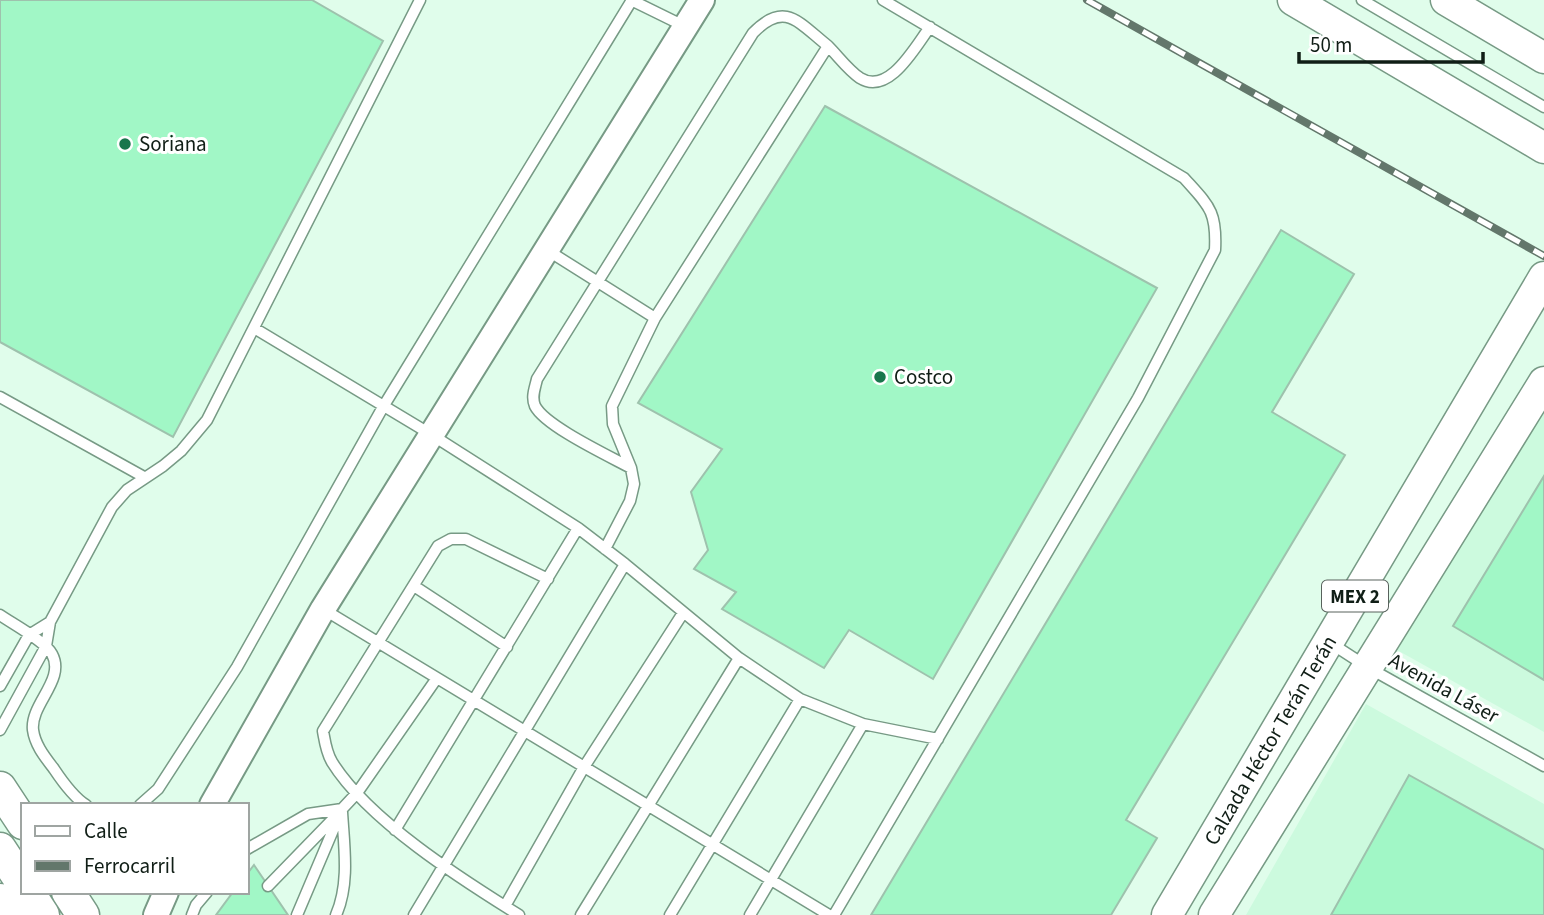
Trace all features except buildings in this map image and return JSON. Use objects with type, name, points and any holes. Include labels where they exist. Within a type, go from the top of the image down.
[{"type":"highway","points":[[0,789],[21,820]]},
{"type":"highway","points":[[0,849],[21,881]]},
{"type":"highway","points":[[29,894],[43,915]]},
{"type":"highway","points":[[69,894],[83,915]]},
{"type":"highway","points":[[0,900],[10,915]]},
{"type":"main road","points":[[1293,0],[1544,148]]},
{"type":"main road","points":[[1447,0],[1544,58]]},
{"type":"main road","name":"Calzada Héctor Terán Terán","points":[[1167,915],[1544,277]]},
{"type":"main road","name":"Calzada Héctor Terán Terán","points":[[1214,915],[1544,382]]},
{"type":"street","points":[[213,803],[323,609],[702,0]]},
{"type":"street","points":[[156,915],[165,894]]},
{"type":"lane","points":[[0,730],[46,646],[50,622],[112,507],[127,489],[181,451],[207,421],[421,0]]},
{"type":"lane","points":[[142,803],[158,789],[237,667],[383,407],[631,0],[685,27]]},
{"type":"lane","points":[[834,915],[1138,398],[1215,250],[1216,225],[1208,204],[1184,178],[883,0]]},
{"type":"lane","points":[[1362,0],[1544,107]]},
{"type":"lane","points":[[631,468],[544,418],[534,405],[532,397],[537,379],[753,33],[766,19],[776,14],[789,16],[828,46],[859,78],[872,83],[885,80],[894,74],[930,27]]},
{"type":"lane","points":[[605,549],[631,500],[634,484],[631,468],[613,425],[612,406],[656,318],[828,46]]},
{"type":"lane","points":[[547,250],[656,318]]},
{"type":"lane","points":[[254,328],[432,435],[578,528],[739,658],[800,699],[863,724],[938,739]]},
{"type":"lane","points":[[0,397],[145,477]]},
{"type":"lane","points":[[396,830],[578,528]]},
{"type":"lane","points":[[519,915],[396,830],[357,793],[332,762],[326,751],[323,731],[438,547],[452,539],[466,539],[548,579]]},
{"type":"lane","points":[[414,915],[625,564]]},
{"type":"lane","points":[[414,586],[507,647]]},
{"type":"lane","points":[[323,609],[829,915]]},
{"type":"lane","points":[[505,906],[584,767],[683,613]]},
{"type":"lane","points":[[0,615],[46,646],[53,655],[55,671],[33,727],[36,742],[59,777],[83,803]]},
{"type":"lane","points":[[0,687],[29,635],[50,622]]},
{"type":"lane","name":"Avenida Láser","points":[[1328,641],[1544,766]]},
{"type":"lane","points":[[582,915],[739,658]]},
{"type":"lane","points":[[268,886],[357,793],[437,678]]},
{"type":"lane","points":[[670,915],[800,699]]},
{"type":"lane","points":[[750,915],[863,724]]},
{"type":"lane","points":[[248,848],[308,814],[342,809]]},
{"type":"lane","points":[[297,915],[342,809]]},
{"type":"lane","points":[[336,915],[343,900],[345,875],[342,809]]},
{"type":"lane","points":[[192,915],[205,894]]},
{"type":"shaded area","points":[[1544,410],[1544,732],[1397,650]]},
{"type":"shaded area","points":[[1366,704],[1544,804],[1544,915],[1246,915]]},
{"type":"railway","points":[[1087,0],[1544,256]]},
{"type":"place","name":"Soriana","points":[[125,144]]},
{"type":"place","name":"Costco","points":[[880,377]]}]
